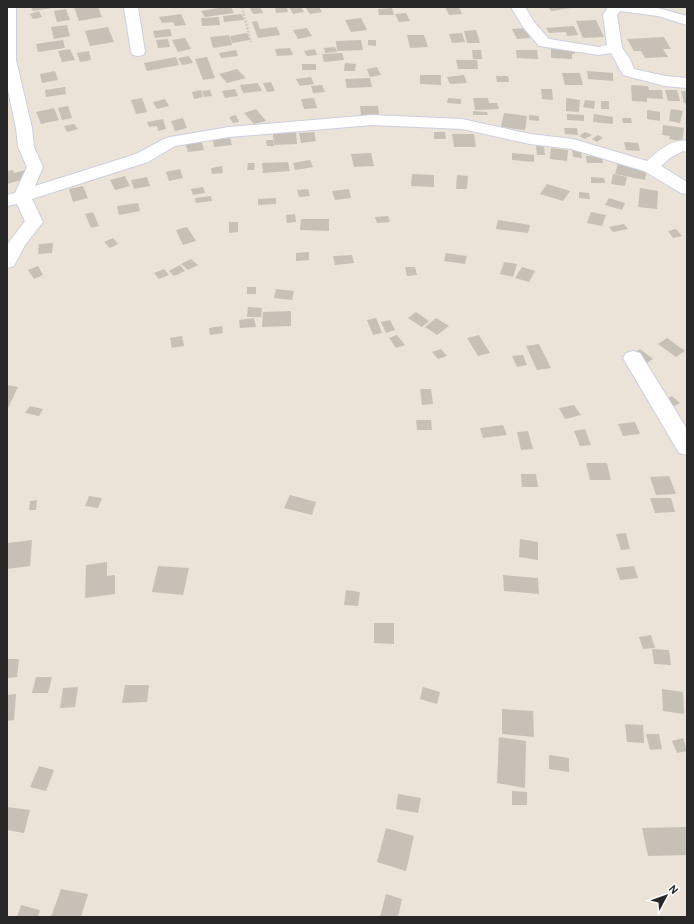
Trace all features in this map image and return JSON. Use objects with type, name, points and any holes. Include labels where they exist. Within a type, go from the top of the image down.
[{"type":"street","points":[[9,7],[9,60],[24,128],[26,147],[35,167],[15,199]]},
{"type":"street","points":[[131,7],[138,52]]},
{"type":"street","points":[[518,7],[528,24],[544,43],[599,51],[615,48]]},
{"type":"street","points":[[615,7],[610,15],[615,48],[623,59],[628,72],[665,81],[687,83]]},
{"type":"street","points":[[621,7],[660,12],[687,21]]},
{"type":"street","points":[[15,199],[142,158],[170,142],[229,132],[372,120],[462,124],[530,139],[574,144],[650,167],[687,189]]},
{"type":"street","points":[[650,167],[670,150],[682,145],[687,147]]},
{"type":"street","points":[[7,262],[17,243],[34,222],[15,199]]},
{"type":"street","points":[[634,358],[687,447]]},
{"type":"path","points":[[242,7],[251,42]]},
{"type":"building","points":[[31,7],[52,7],[52,8],[33,11]]},
{"type":"building","points":[[74,7],[98,7],[102,17],[79,21]]},
{"type":"building","points":[[231,7],[234,13],[205,17],[201,11]]},
{"type":"building","points":[[260,7],[263,13],[253,14],[250,8]]},
{"type":"building","points":[[275,7],[287,7],[288,12],[276,13]]},
{"type":"building","points":[[289,7],[301,7],[304,12],[293,14]]},
{"type":"building","points":[[305,7],[319,7],[322,12],[310,14]]},
{"type":"building","points":[[445,7],[459,7],[462,14],[449,15]]},
{"type":"building","points":[[548,7],[570,7],[571,8],[551,11]]},
{"type":"building","points":[[392,8],[394,15],[379,15],[378,9]]},
{"type":"building","points":[[66,9],[70,20],[57,22],[54,11]]},
{"type":"building","points":[[39,11],[42,17],[33,19],[30,14]]},
{"type":"building","points":[[406,13],[410,21],[399,22],[395,14]]},
{"type":"building","points":[[181,14],[186,25],[175,26],[173,22],[162,23],[159,17]]},
{"type":"building","points":[[242,14],[244,20],[224,22],[223,16]]},
{"type":"building","points":[[219,17],[220,25],[202,26],[201,18]]},
{"type":"building","points":[[361,18],[367,30],[351,32],[345,20]]},
{"type":"building","points":[[596,20],[604,37],[583,38],[576,21]]},
{"type":"building","points":[[257,21],[260,29],[277,27],[280,35],[258,38],[252,22]]},
{"type":"building","points":[[67,25],[70,36],[54,39],[51,27]]},
{"type":"building","points":[[574,26],[578,35],[567,36],[566,32],[549,33],[546,28]]},
{"type":"building","points":[[108,27],[114,42],[90,46],[85,31]]},
{"type":"building","points":[[307,28],[312,36],[298,39],[293,30]]},
{"type":"building","points":[[525,28],[530,38],[517,39],[512,29]]},
{"type":"building","points":[[170,29],[172,36],[155,38],[153,31]]},
{"type":"building","points":[[476,30],[480,43],[467,43],[464,31]]},
{"type":"building","points":[[247,33],[250,40],[232,43],[230,36]]},
{"type":"building","points":[[462,33],[465,42],[452,43],[449,34]]},
{"type":"building","points":[[229,35],[232,45],[213,48],[210,37]]},
{"type":"building","points":[[407,35],[424,35],[428,47],[410,48]]},
{"type":"building","points":[[664,37],[671,49],[663,49],[668,57],[645,58],[641,51],[634,51],[627,39]]},
{"type":"building","points":[[185,38],[191,49],[178,52],[172,40]]},
{"type":"building","points":[[168,39],[170,47],[158,48],[156,40]]},
{"type":"building","points":[[63,40],[65,48],[38,52],[36,44]]},
{"type":"building","points":[[361,40],[363,50],[337,51],[336,41]]},
{"type":"building","points":[[368,40],[376,40],[376,46],[368,45]]},
{"type":"building","points":[[335,47],[337,52],[325,53],[324,48]]},
{"type":"building","points":[[290,48],[293,55],[277,56],[275,49]]},
{"type":"building","points":[[70,49],[75,60],[62,62],[58,51]]},
{"type":"building","points":[[315,49],[317,55],[307,56],[304,51]]},
{"type":"building","points":[[551,49],[574,50],[575,54],[572,54],[572,59],[551,58]]},
{"type":"building","points":[[236,50],[238,56],[221,58],[219,53]]},
{"type":"building","points":[[472,50],[481,50],[482,59],[473,59]]},
{"type":"building","points":[[516,50],[537,50],[538,59],[517,58]]},
{"type":"building","points":[[89,51],[91,60],[80,62],[77,53]]},
{"type":"building","points":[[342,53],[344,60],[324,62],[322,54]]},
{"type":"building","points":[[189,56],[193,63],[182,65],[178,58]]},
{"type":"building","points":[[176,57],[179,65],[147,71],[144,63]]},
{"type":"building","points":[[207,57],[215,78],[203,80],[195,59]]},
{"type":"building","points":[[456,60],[477,60],[478,69],[458,69]]},
{"type":"building","points":[[345,63],[356,64],[355,71],[344,71]]},
{"type":"building","points":[[302,64],[316,64],[316,70],[302,70]]},
{"type":"building","points":[[377,67],[381,75],[370,77],[367,69]]},
{"type":"building","points":[[237,69],[246,78],[227,83],[219,74]]},
{"type":"building","points":[[55,71],[58,80],[42,83],[40,74]]},
{"type":"building","points":[[587,71],[613,73],[613,81],[588,79]]},
{"type":"building","points":[[562,73],[580,73],[583,85],[565,85]]},
{"type":"building","points":[[420,75],[441,75],[441,85],[420,84]]},
{"type":"building","points":[[464,75],[467,83],[450,84],[447,77]]},
{"type":"building","points":[[496,76],[508,76],[509,82],[497,82]]},
{"type":"building","points":[[311,77],[314,84],[300,86],[296,79]]},
{"type":"building","points":[[370,78],[372,87],[347,88],[345,79]]},
{"type":"building","points":[[271,82],[275,91],[267,92],[263,83]]},
{"type":"building","points":[[258,83],[262,91],[243,93],[240,85]]},
{"type":"building","points":[[322,85],[325,92],[313,93],[311,86]]},
{"type":"building","points":[[631,85],[648,86],[649,90],[662,90],[663,99],[647,98],[647,102],[632,101]]},
{"type":"building","points":[[65,87],[66,94],[46,97],[45,90]]},
{"type":"building","points":[[235,89],[238,96],[225,98],[222,91]]},
{"type":"building","points":[[541,89],[552,89],[553,100],[542,99]]},
{"type":"building","points":[[201,90],[203,97],[194,99],[192,92]]},
{"type":"building","points":[[210,90],[212,96],[204,97],[202,91]]},
{"type":"building","points":[[665,90],[677,90],[680,101],[668,101]]},
{"type":"building","points":[[681,91],[687,91],[687,104],[684,103]]},
{"type":"building","points":[[142,98],[147,112],[136,114],[131,100]]},
{"type":"building","points":[[314,98],[317,108],[304,109],[301,99]]},
{"type":"building","points":[[448,98],[461,99],[461,104],[447,103]]},
{"type":"building","points":[[473,98],[488,98],[489,103],[497,103],[499,109],[475,110]]},
{"type":"building","points":[[566,98],[580,100],[579,112],[566,111]]},
{"type":"building","points":[[165,99],[169,106],[157,109],[153,102]]},
{"type":"building","points":[[585,100],[595,101],[594,109],[583,107]]},
{"type":"building","points":[[601,101],[609,101],[609,109],[601,109]]},
{"type":"building","points":[[68,106],[72,118],[62,120],[58,108]]},
{"type":"building","points":[[360,106],[378,106],[379,115],[361,115]]},
{"type":"building","points":[[54,108],[59,120],[41,124],[36,112]]},
{"type":"building","points":[[256,109],[266,121],[254,124],[244,113]]},
{"type":"building","points":[[671,109],[683,111],[680,123],[669,121]]},
{"type":"building","points":[[647,110],[660,112],[660,121],[647,119]]},
{"type":"building","points":[[473,111],[487,112],[488,115],[473,115]]},
{"type":"building","points":[[504,113],[527,116],[525,130],[501,127]]},
{"type":"building","points":[[567,114],[584,115],[584,121],[567,120]]},
{"type":"building","points":[[594,114],[613,117],[613,124],[593,122]]},
{"type":"building","points":[[236,115],[239,122],[233,123],[229,117]]},
{"type":"building","points":[[529,115],[539,116],[539,121],[529,120]]},
{"type":"building","points":[[183,118],[187,128],[175,131],[171,121]]},
{"type":"building","points":[[622,118],[631,118],[632,123],[623,123]]},
{"type":"building","points":[[163,119],[166,129],[158,131],[157,126],[149,127],[147,122]]},
{"type":"building","points":[[74,124],[78,129],[67,132],[64,126]]},
{"type":"building","points":[[663,125],[684,128],[682,141],[669,139],[670,136],[662,135]]},
{"type":"building","points":[[564,128],[577,128],[578,135],[565,134]]},
{"type":"building","points":[[296,132],[297,144],[274,145],[273,134]]},
{"type":"building","points":[[314,132],[316,141],[301,143],[299,133]]},
{"type":"building","points":[[434,132],[445,132],[446,139],[434,139]]},
{"type":"building","points":[[585,132],[592,135],[585,139],[579,136]]},
{"type":"building","points":[[452,134],[474,134],[476,147],[454,147]]},
{"type":"building","points":[[598,135],[603,138],[597,142],[592,139]]},
{"type":"building","points":[[230,138],[232,145],[214,147],[213,140]]},
{"type":"building","points":[[201,140],[204,150],[188,152],[185,143]]},
{"type":"building","points":[[266,140],[273,140],[274,146],[267,146]]},
{"type":"building","points":[[624,142],[638,143],[640,151],[626,150]]},
{"type":"building","points":[[536,146],[544,146],[545,155],[537,155]]},
{"type":"building","points":[[551,148],[568,150],[567,161],[550,159]]},
{"type":"building","points":[[572,150],[581,151],[582,158],[573,157]]},
{"type":"building","points":[[371,153],[374,166],[354,167],[351,154]]},
{"type":"building","points":[[512,153],[534,155],[534,162],[512,160]]},
{"type":"building","points":[[586,156],[602,157],[603,163],[587,163]]},
{"type":"building","points":[[310,160],[313,167],[295,170],[293,163]]},
{"type":"building","points":[[288,162],[290,171],[263,173],[262,163]]},
{"type":"building","points":[[248,163],[255,163],[254,170],[247,170]]},
{"type":"building","points":[[618,164],[647,170],[645,180],[615,174]]},
{"type":"building","points":[[222,166],[223,173],[212,174],[211,168]]},
{"type":"building","points":[[180,169],[183,178],[169,181],[166,172]]},
{"type":"building","points":[[13,170],[14,173],[26,170],[29,178],[7,184],[7,171]]},
{"type":"building","points":[[412,174],[434,175],[434,187],[411,186]]},
{"type":"building","points":[[613,174],[627,177],[625,186],[611,184]]},
{"type":"building","points":[[457,175],[468,176],[467,189],[456,189]]},
{"type":"building","points":[[125,176],[130,186],[115,190],[110,180]]},
{"type":"building","points":[[147,177],[150,186],[134,189],[131,180]]},
{"type":"building","points":[[591,177],[604,178],[605,183],[591,183]]},
{"type":"building","points":[[547,184],[570,191],[563,201],[540,194]]},
{"type":"building","points":[[83,186],[88,198],[73,202],[69,189]]},
{"type":"building","points":[[203,187],[205,193],[193,195],[191,189]]},
{"type":"building","points":[[640,188],[658,191],[657,209],[638,207]]},
{"type":"building","points":[[308,189],[310,196],[299,197],[297,190]]},
{"type":"building","points":[[349,189],[351,198],[335,200],[332,191]]},
{"type":"building","points":[[579,192],[589,193],[590,199],[579,198]]},
{"type":"building","points":[[211,196],[212,201],[196,203],[195,198]]},
{"type":"building","points":[[276,198],[276,204],[258,205],[258,199]]},
{"type":"building","points":[[609,198],[625,203],[622,210],[605,205]]},
{"type":"building","points":[[138,203],[140,211],[119,215],[117,206]]},
{"type":"building","points":[[93,212],[99,226],[91,228],[85,214]]},
{"type":"building","points":[[591,212],[606,215],[602,226],[587,223]]},
{"type":"building","points":[[295,214],[296,222],[287,223],[286,215]]},
{"type":"building","points":[[388,216],[390,222],[377,223],[375,217]]},
{"type":"building","points":[[301,219],[329,219],[329,231],[300,230]]},
{"type":"building","points":[[498,220],[530,225],[528,233],[496,229]]},
{"type":"building","points":[[229,222],[238,222],[238,232],[229,233]]},
{"type":"building","points":[[624,224],[628,229],[613,232],[609,227]]},
{"type":"building","points":[[187,227],[196,241],[183,245],[176,230]]},
{"type":"building","points":[[676,229],[682,236],[673,238],[668,231]]},
{"type":"building","points":[[113,238],[118,244],[110,248],[104,242]]},
{"type":"building","points":[[53,243],[52,253],[38,254],[39,244]]},
{"type":"building","points":[[309,252],[309,260],[296,261],[296,253]]},
{"type":"building","points":[[446,253],[467,256],[465,264],[444,261]]},
{"type":"building","points":[[352,255],[354,263],[335,265],[333,256]]},
{"type":"building","points":[[191,259],[198,265],[188,270],[181,264]]},
{"type":"building","points":[[504,262],[517,264],[513,277],[500,274]]},
{"type":"building","points":[[180,265],[185,271],[174,276],[169,271]]},
{"type":"building","points":[[38,266],[43,275],[34,279],[28,270]]},
{"type":"building","points":[[405,267],[415,267],[417,275],[407,276]]},
{"type":"building","points":[[522,267],[535,271],[529,282],[515,278]]},
{"type":"building","points":[[164,269],[169,275],[159,279],[154,273]]},
{"type":"building","points":[[247,287],[256,287],[256,294],[247,294]]},
{"type":"building","points":[[276,289],[294,291],[292,300],[274,298]]},
{"type":"building","points":[[248,307],[262,308],[261,317],[247,317]]},
{"type":"building","points":[[291,311],[291,326],[262,327],[263,312]]},
{"type":"building","points":[[416,312],[429,321],[422,327],[408,318]]},
{"type":"building","points":[[254,318],[256,327],[240,328],[239,320]]},
{"type":"building","points":[[376,318],[382,333],[373,335],[367,320]]},
{"type":"building","points":[[436,318],[449,326],[437,335],[425,327]]},
{"type":"building","points":[[390,320],[395,330],[386,333],[381,322]]},
{"type":"building","points":[[222,326],[223,333],[210,335],[209,328]]},
{"type":"building","points":[[397,335],[405,345],[396,348],[389,338]]},
{"type":"building","points":[[479,335],[490,353],[478,356],[467,338]]},
{"type":"building","points":[[182,336],[184,346],[172,348],[170,338]]},
{"type":"building","points":[[667,338],[685,351],[676,357],[658,344]]},
{"type":"building","points":[[539,344],[551,368],[537,370],[526,346]]},
{"type":"building","points":[[441,349],[447,356],[438,359],[432,352]]},
{"type":"building","points":[[640,349],[653,359],[645,364],[632,354]]},
{"type":"building","points":[[523,355],[527,365],[517,367],[512,356]]},
{"type":"building","points":[[7,385],[18,387],[7,410]]},
{"type":"building","points":[[420,389],[431,389],[433,404],[422,405]]},
{"type":"building","points":[[672,396],[680,403],[669,409],[661,401]]},
{"type":"building","points":[[574,405],[581,415],[565,419],[559,408]]},
{"type":"building","points":[[30,406],[43,409],[39,416],[25,413]]},
{"type":"building","points":[[416,420],[431,420],[432,430],[417,430]]},
{"type":"building","points":[[635,422],[640,434],[623,436],[618,424]]},
{"type":"building","points":[[503,425],[507,435],[483,438],[480,428]]},
{"type":"building","points":[[585,429],[591,445],[580,446],[574,431]]},
{"type":"building","points":[[528,431],[533,449],[521,450],[517,432]]},
{"type":"building","points":[[586,463],[607,463],[611,480],[590,480]]},
{"type":"building","points":[[521,474],[536,474],[538,487],[522,487]]},
{"type":"building","points":[[669,476],[676,494],[656,495],[650,477]]},
{"type":"building","points":[[290,495],[316,502],[312,515],[284,508]]},
{"type":"building","points":[[89,496],[102,498],[98,508],[85,506]]},
{"type":"building","points":[[650,498],[671,498],[675,512],[655,513]]},
{"type":"building","points":[[37,500],[36,510],[29,510],[30,501]]},
{"type":"building","points":[[626,533],[630,549],[621,550],[616,534]]},
{"type":"building","points":[[520,539],[538,542],[538,560],[519,557]]},
{"type":"building","points":[[32,540],[30,566],[7,569],[7,543]]},
{"type":"building","points":[[107,562],[107,576],[115,575],[115,594],[85,598],[86,565]]},
{"type":"building","points":[[158,566],[189,568],[183,595],[152,592]]},
{"type":"building","points":[[634,566],[638,578],[620,580],[616,568]]},
{"type":"building","points":[[503,575],[538,578],[539,594],[504,591]]},
{"type":"building","points":[[346,590],[360,592],[358,606],[344,605]]},
{"type":"building","points":[[374,623],[394,623],[394,644],[374,643]]},
{"type":"building","points":[[651,635],[655,648],[643,649],[639,637]]},
{"type":"building","points":[[652,649],[669,650],[671,665],[654,664]]},
{"type":"building","points":[[7,659],[19,659],[17,677],[7,678]]},
{"type":"building","points":[[36,677],[52,677],[48,693],[32,693]]},
{"type":"building","points":[[125,685],[149,685],[147,702],[122,703]]},
{"type":"building","points":[[78,687],[75,707],[60,708],[63,688]]},
{"type":"building","points":[[423,687],[440,692],[437,704],[420,699]]},
{"type":"building","points":[[662,689],[683,692],[684,714],[663,711]]},
{"type":"building","points":[[16,694],[14,720],[7,721],[7,695]]},
{"type":"building","points":[[502,709],[533,711],[534,737],[502,734]]},
{"type":"building","points":[[625,724],[643,725],[644,743],[627,742]]},
{"type":"building","points":[[646,734],[659,734],[662,749],[650,750]]},
{"type":"building","points":[[499,737],[526,741],[525,788],[497,783]]},
{"type":"building","points":[[683,738],[687,751],[677,753],[672,741]]},
{"type":"building","points":[[549,755],[569,758],[569,772],[549,769]]},
{"type":"building","points":[[39,766],[54,770],[46,791],[30,787]]},
{"type":"building","points":[[512,791],[527,792],[527,805],[512,805]]},
{"type":"building","points":[[398,794],[421,798],[418,813],[396,809]]},
{"type":"building","points":[[7,807],[30,810],[24,833],[7,830]]},
{"type":"building","points":[[687,827],[687,855],[648,856],[642,828]]},
{"type":"building","points":[[386,828],[414,836],[406,871],[377,862]]},
{"type":"building","points":[[61,889],[88,894],[81,917],[51,917]]},
{"type":"building","points":[[386,894],[402,899],[398,917],[380,917]]},
{"type":"building","points":[[21,905],[40,910],[38,917],[17,917]]}]
